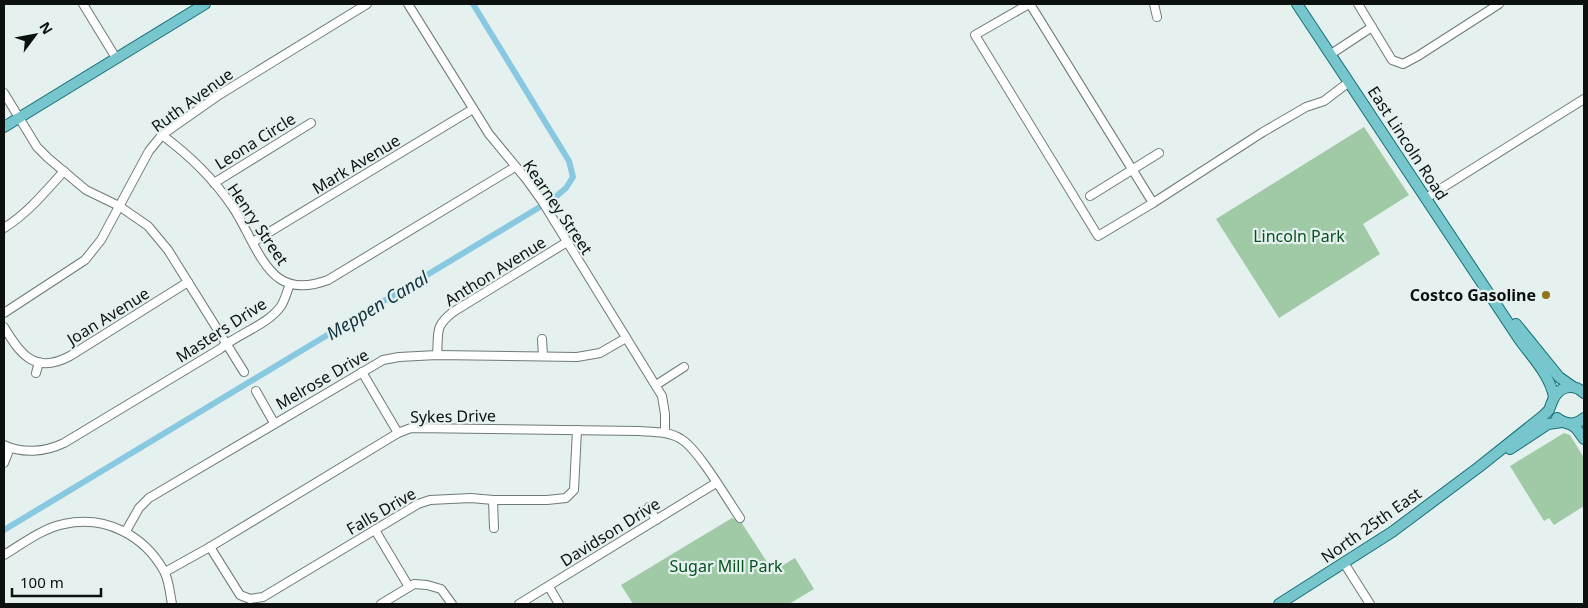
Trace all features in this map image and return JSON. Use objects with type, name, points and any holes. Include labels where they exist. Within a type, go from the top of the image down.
[{"type":"main road","points":[[4,127],[205,4]]},
{"type":"main road","name":"East Lincoln Road","points":[[1297,4],[1493,300],[1546,376],[1552,389],[1554,413],[1566,423]]},
{"type":"main road","name":"East Lincoln Road","points":[[1493,300],[1510,317],[1559,377],[1581,390]]},
{"type":"main road","points":[[1553,400],[1562,388],[1581,390]]},
{"type":"main road","name":"North 25th East","points":[[1279,604],[1392,532],[1543,416],[1549,410],[1553,400]]},
{"type":"main road","name":"North 25th East","points":[[1479,467],[1548,424],[1576,423],[1584,418]]},
{"type":"main road","points":[[1566,423],[1576,428],[1584,439]]},
{"type":"street","points":[[84,4],[116,58]]},
{"type":"street","name":"Ruth Avenue","points":[[4,313],[85,260],[101,240],[149,151],[162,136],[219,95],[367,4]]},
{"type":"street","name":"Kearney Street","points":[[408,4],[489,134],[527,180],[548,210],[656,385],[662,396],[665,414],[665,433]]},
{"type":"street","points":[[1153,203],[1029,4],[975,34],[1098,236],[1153,203],[1263,132],[1306,107],[1324,101],[1349,82]]},
{"type":"street","points":[[1154,4],[1157,17]]},
{"type":"street","points":[[1358,4],[1392,60],[1403,64],[1500,4]]},
{"type":"street","points":[[1331,54],[1372,27]]},
{"type":"street","points":[[4,93],[37,147],[86,190],[119,206],[148,226],[158,237],[244,372]]},
{"type":"street","points":[[1426,198],[1584,99]]},
{"type":"street","name":"Mark Avenue","points":[[253,242],[473,109]]},
{"type":"street","name":"Leona Circle","points":[[214,183],[311,123]]},
{"type":"street","name":"Henry Street","points":[[162,136],[182,150],[214,183],[233,206],[272,271],[279,279],[290,284]]},
{"type":"street","points":[[1090,196],[1159,153]]},
{"type":"street","points":[[290,284],[305,286],[328,280],[515,166]]},
{"type":"street","points":[[4,228],[35,204],[64,171]]},
{"type":"street","name":"Anthon Avenue","points":[[437,355],[439,328],[442,321],[453,312],[567,242]]},
{"type":"street","name":"Joan Avenue","points":[[39,362],[54,363],[62,361],[188,282]]},
{"type":"street","name":"Masters Drive","points":[[7,446],[34,451],[52,448],[64,443],[220,349],[226,343],[234,340],[278,310],[282,306],[290,284]]},
{"type":"street","points":[[4,327],[24,356],[39,362],[36,373]]},
{"type":"street","name":"Melrose Drive","points":[[126,531],[139,508],[149,498],[383,360],[399,357],[437,355],[577,357],[600,354],[626,338]]},
{"type":"street","points":[[542,339],[543,356]]},
{"type":"street","points":[[656,385],[684,367]]},
{"type":"street","points":[[362,372],[398,432]]},
{"type":"street","points":[[256,391],[274,423]]},
{"type":"street","name":"Sykes Drive","points":[[165,572],[398,432],[411,428],[665,433],[686,442],[740,518]]},
{"type":"street","name":"Falls Drive","points":[[210,546],[240,595],[250,599],[263,597],[418,504],[430,500],[471,498],[547,500],[566,498],[574,490],[577,430]]},
{"type":"street","points":[[4,463],[7,446]]},
{"type":"street","name":"Davidson Drive","points":[[519,604],[716,483]]},
{"type":"street","points":[[493,500],[494,528]]},
{"type":"street","points":[[649,507],[656,520]]},
{"type":"street","points":[[4,555],[33,538],[63,524],[87,522],[107,524],[126,531],[143,544],[165,572],[172,604]]},
{"type":"street","points":[[375,530],[409,587]]},
{"type":"street","points":[[1344,563],[1370,604]]},
{"type":"street","points":[[382,604],[414,584],[438,588],[444,592],[452,604]]},
{"type":"street","points":[[549,587],[559,604]]},
{"type":"green space","name":"Lincoln Park","points":[[1364,127],[1409,195],[1363,224],[1380,254],[1279,318],[1216,219]]},
{"type":"green space","points":[[1564,433],[1570,435],[1584,458],[1584,506],[1554,525],[1549,518],[1544,521],[1510,466]]},
{"type":"green space","name":"Sugar Mill Park","points":[[732,518],[741,522],[773,571],[795,558],[814,589],[789,604],[633,604],[621,585]]},
{"type":"waterway","name":"Meppen Canal","points":[[4,530],[553,199],[566,188],[573,177],[569,161],[473,4]]},
{"type":"place","name":"Costco Gasoline","points":[[1546,295]]}]
